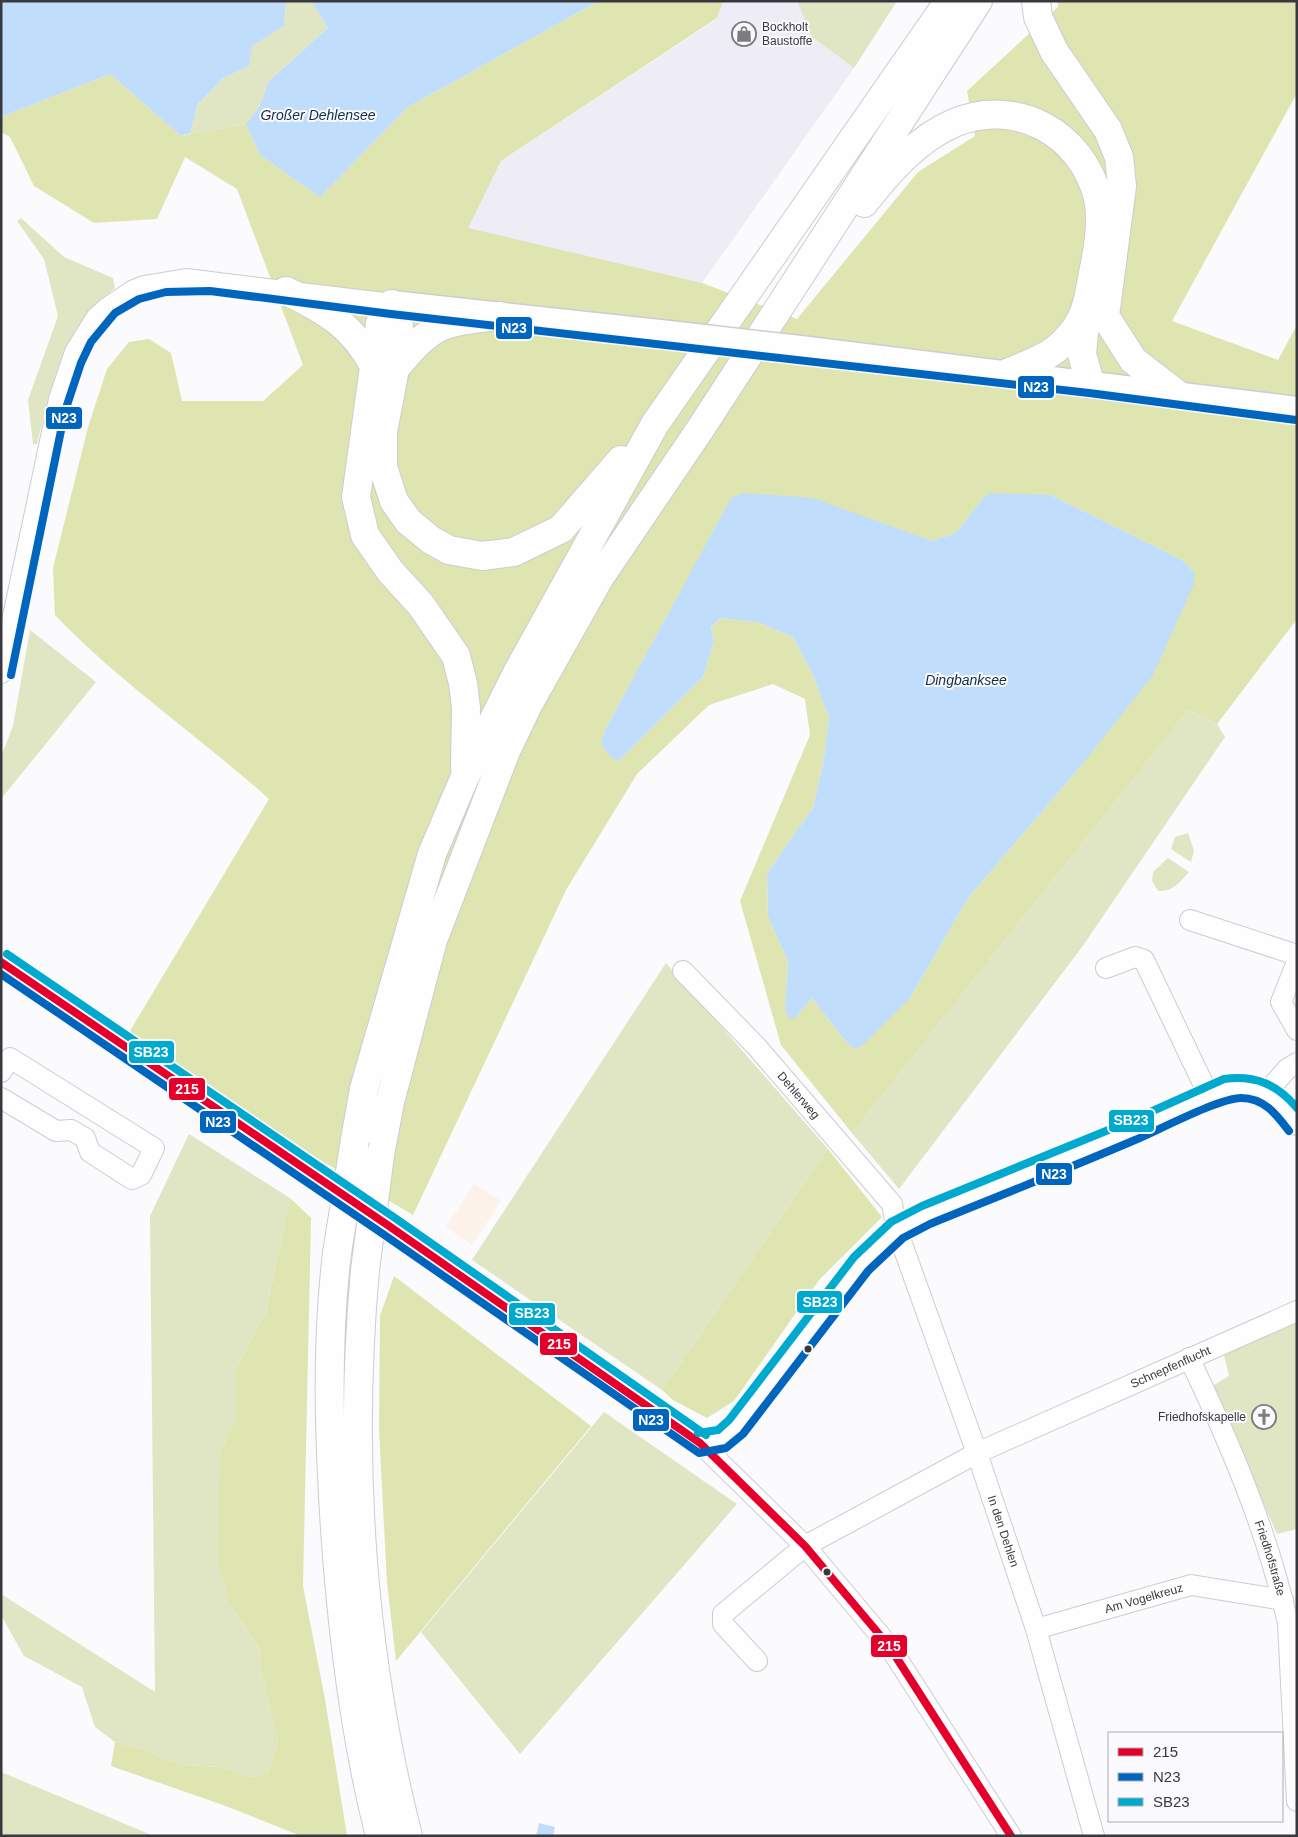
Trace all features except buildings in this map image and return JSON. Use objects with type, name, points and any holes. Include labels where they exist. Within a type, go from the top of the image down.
[{"type":"highway","points":[[380,1836],[358,1738],[342,1622],[328,1399],[331,1300],[364,1089],[432,854],[464,779],[517,673],[655,424],[949,1]]},
{"type":"highway","points":[[408,1836],[377,1688],[363,1551],[357,1399],[359,1341],[365,1270],[380,1155],[390,1102],[433,940],[499,769],[524,712],[600,577],[701,428],[978,1]]},
{"type":"highway","points":[[1005,374],[1050,353],[1073,332],[1096,315],[1122,186],[1119,158],[1108,130],[1054,51],[1038,17],[1036,1]]},
{"type":"highway","points":[[822,240],[854,216],[883,179],[923,141],[945,128],[981,114],[1003,114],[1028,119],[1048,128],[1073,148],[1088,170],[1096,191],[1099,213],[1096,315],[1101,357],[1090,383]]},
{"type":"highway","points":[[286,291],[322,308],[355,336],[384,368]]},
{"type":"highway","points":[[392,304],[380,324],[384,368],[383,466],[394,501],[408,521],[431,540],[449,550],[482,556],[514,552],[561,530],[655,424]]},
{"type":"highway","points":[[1096,315],[1133,360],[1177,394]]},
{"type":"highway","points":[[464,779],[467,746],[466,708],[463,683],[456,656],[421,605],[390,571],[365,536],[356,497],[384,368],[436,329],[446,325],[500,316]]},
{"type":"main road","points":[[392,304],[800,349],[1090,383],[1297,410]]},
{"type":"street","points":[[1,673],[59,399],[75,352],[96,318],[132,291],[169,280],[212,280],[392,304]]},
{"type":"street","points":[[1190,920],[1249,931],[1297,955]]},
{"type":"street","points":[[1106,968],[1136,957],[1144,960],[1209,1096]]},
{"type":"street","points":[[1,962],[373,1215],[700,1443],[804,1546],[889,1646],[1011,1836]]},
{"type":"street","points":[[1297,962],[1281,1002],[1297,1030]]},
{"type":"street","name":"Dehlerweg","points":[[683,971],[756,1046],[892,1204],[897,1230]]},
{"type":"street","points":[[1,1072],[10,1058],[154,1148],[141,1175],[132,1179],[90,1152],[84,1138],[71,1130],[56,1131],[1,1098]]},
{"type":"street","points":[[1267,1092],[1287,1069],[1297,1063]]},
{"type":"street","points":[[700,1443],[722,1439],[736,1427],[861,1264],[897,1230],[926,1215],[1132,1131],[1227,1089],[1241,1087],[1267,1092],[1297,1124]]},
{"type":"street","name":"In den Dehlen","points":[[897,1230],[977,1453],[1036,1629],[1094,1836]]},
{"type":"street","name":"Schnepfenflucht","points":[[757,1661],[723,1624],[723,1614],[804,1546],[977,1453],[1297,1311]]},
{"type":"street","name":"Friedhofstraße","points":[[1189,1358],[1233,1454],[1266,1540],[1282,1600],[1292,1622],[1297,1801]]},
{"type":"street","name":"Am Vogelkreuz","points":[[1036,1629],[1191,1585],[1282,1600]]},
{"type":"shaded area","points":[[723,1],[797,1],[812,37],[854,68],[702,283],[467,229],[501,161],[717,19]]},
{"type":"shaded area","points":[[474,1184],[501,1201],[472,1245],[446,1227]]},
{"type":"green space","points":[[286,1],[311,1],[328,28],[269,81],[259,107],[246,124],[181,136],[191,132],[197,105],[223,78],[248,66],[252,46],[284,26]]},
{"type":"green space","points":[[599,1],[723,1],[717,18],[501,161],[468,228],[702,283],[797,319],[918,172],[975,136],[967,91],[1058,7],[1058,1],[1297,1],[1297,93],[1172,321],[1278,360],[1297,325],[1297,619],[1217,724],[1188,710],[852,1133],[781,1045],[740,901],[810,735],[805,699],[773,684],[709,705],[637,774],[566,890],[413,1215],[317,1158],[130,1031],[269,799],[106,664],[55,615],[53,568],[88,427],[107,369],[129,342],[149,339],[171,353],[182,401],[263,401],[303,365],[237,189],[185,157],[157,219],[94,223],[34,186],[10,137],[1,132],[1,117],[110,74],[181,136],[246,124],[260,155],[320,197],[408,107]],"holes":[[[1051,495],[1182,560],[1194,572],[1080,767],[968,898],[910,998],[855,1049],[847,1043],[812,998],[796,1017],[785,1009],[788,961],[768,917],[767,873],[813,808],[823,764],[829,718],[813,675],[793,637],[757,622],[720,618],[711,627],[714,641],[703,677],[619,761],[601,743],[605,730],[731,499],[894,528],[932,541],[956,533],[983,498]]]},
{"type":"green space","points":[[797,1],[897,1],[854,68],[812,37]]},
{"type":"green space","points":[[21,218],[64,257],[113,278],[115,288],[82,321],[71,339],[54,378],[37,444],[33,444],[28,400],[58,316],[44,259],[17,221]]},
{"type":"green space","points":[[30,630],[96,682],[1,799],[1,757],[13,726]]},
{"type":"green space","points":[[1188,710],[1217,724],[1225,737],[1082,947],[899,1189],[852,1133]]},
{"type":"green space","points":[[1188,833],[1194,851],[1191,862],[1171,849],[1175,837]]},
{"type":"green space","points":[[1168,858],[1189,872],[1172,888],[1158,891],[1152,881],[1153,872]]},
{"type":"green space","points":[[666,963],[828,1149],[662,1390],[472,1260]]},
{"type":"green space","points":[[189,1134],[290,1198],[266,1312],[236,1368],[236,1416],[220,1454],[231,1606],[259,1647],[262,1675],[278,1742],[268,1773],[250,1777],[221,1767],[182,1765],[136,1747],[115,1742],[95,1727],[82,1687],[24,1656],[1,1615],[1,1594],[155,1692],[150,1216]]},
{"type":"green space","points":[[828,1149],[882,1217],[819,1280],[734,1401],[707,1418],[673,1400],[662,1390]]},
{"type":"green space","points":[[290,1198],[311,1218],[303,1586],[325,1699],[347,1836],[301,1836],[223,1805],[111,1766],[115,1742],[136,1747],[182,1765],[221,1767],[250,1777],[268,1773],[278,1742],[262,1675],[259,1647],[231,1606],[217,1559],[220,1454],[236,1416],[236,1368],[266,1312]]},
{"type":"green space","points":[[394,1276],[591,1426],[396,1661],[387,1583],[379,1429],[380,1316]]},
{"type":"green space","points":[[1297,1319],[1297,1529],[1277,1534],[1211,1387],[1229,1376],[1223,1351]]},
{"type":"green space","points":[[604,1412],[737,1504],[520,1754],[421,1632]]},
{"type":"green space","points":[[1,1772],[154,1836],[1,1836]]},
{"type":"water","points":[[1,1],[286,1],[284,26],[252,46],[249,66],[223,78],[197,105],[191,132],[181,136],[110,74],[1,117]]},
{"type":"water","name":"Großer Dehlensee","points":[[311,1],[599,1],[408,107],[320,197],[260,155],[246,124],[259,107],[269,81],[328,28]]},
{"type":"water","name":"Dingbanksee","points":[[743,493],[813,498],[932,541],[956,533],[983,498],[991,493],[1051,495],[1182,560],[1194,572],[1194,584],[1153,675],[1080,767],[968,898],[910,998],[863,1045],[855,1049],[847,1043],[812,998],[796,1017],[789,1019],[785,1009],[788,961],[768,917],[767,873],[813,808],[823,764],[829,718],[813,675],[793,637],[757,622],[720,618],[711,627],[714,641],[703,677],[619,761],[608,755],[601,743],[605,730],[731,498]]},
{"type":"water","points":[[539,1823],[555,1827],[553,1836],[536,1836]]},
{"type":"transit line","name":"N23","points":[[11,675],[65,411],[81,363],[91,342],[115,313],[139,299],[166,292],[210,291],[391,314],[1089,393],[1296,420]]},
{"type":"transit line","name":"SB23","points":[[7,954],[395,1218],[706,1435]]},
{"type":"transit line","name":"215","points":[[1,962],[389,1226],[700,1443],[805,1546],[889,1646],[1011,1836]]},
{"type":"transit line","name":"N23","points":[[1,974],[383,1234],[699,1453],[726,1448],[743,1434],[868,1271],[903,1238],[930,1224],[1231,1099],[1249,1099],[1263,1104],[1274,1113],[1289,1131]]},
{"type":"transit line","name":"SB23","points":[[698,1433],[718,1430],[729,1420],[854,1257],[891,1222],[922,1206],[1128,1122],[1224,1079],[1246,1078],[1265,1083],[1282,1093],[1297,1108]]},
{"type":"place","name":"Bockholt Baustoffe","points":[[744,34]]},
{"type":"place","name":"Friedhofskapelle","points":[[1264,1417]]}]
